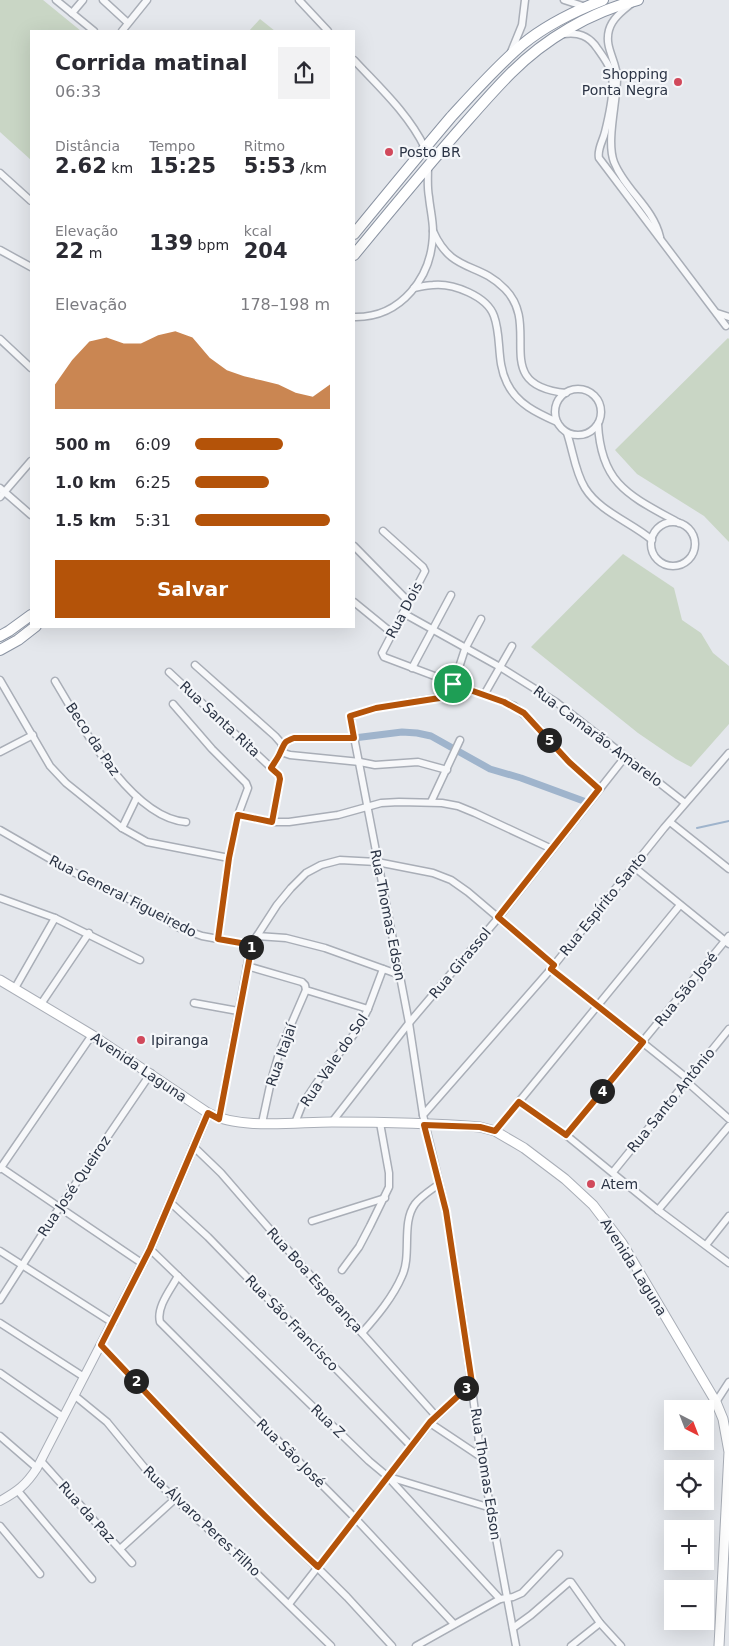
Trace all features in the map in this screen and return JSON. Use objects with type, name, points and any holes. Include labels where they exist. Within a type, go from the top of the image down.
[{"type":"highway","points":[[355,233],[471,95],[509,57],[524,43],[550,26],[586,6],[603,0]]},
{"type":"highway","points":[[355,254],[428,166],[511,73],[542,46],[558,35],[594,16],[636,0]]},
{"type":"highway","points":[[0,636],[30,616]]},
{"type":"highway","points":[[0,650],[18,640],[33,628]]},
{"type":"main road","name":"Avenida Laguna","points":[[0,980],[92,1035],[219,1119],[262,1123],[332,1122],[480,1127],[495,1131],[524,1148],[579,1191],[602,1215],[622,1243],[716,1402],[723,1419],[729,1452],[726,1550],[719,1646]]},
{"type":"street","points":[[56,0],[93,30]]},
{"type":"street","points":[[72,13],[83,0]]},
{"type":"street","points":[[104,0],[128,23]]},
{"type":"street","points":[[299,0],[327,30]]},
{"type":"street","points":[[509,57],[522,25],[525,0]]},
{"type":"street","points":[[564,0],[586,6]]},
{"type":"street","points":[[636,0],[616,18],[609,30],[608,47],[617,74],[612,146],[613,159],[620,175],[651,214],[661,240]]},
{"type":"street","points":[[123,30],[144,1]]},
{"type":"street","points":[[558,35],[570,33],[585,36],[596,47],[610,70],[613,85],[607,120],[598,153],[599,158],[716,312],[728,323]]},
{"type":"street","points":[[355,61],[406,116],[425,148]]},
{"type":"street","points":[[601,144],[612,146]]},
{"type":"street","points":[[603,164],[613,159]]},
{"type":"street","points":[[355,317],[376,315],[388,310],[414,288],[425,271],[433,231],[428,195],[428,166]]},
{"type":"street","points":[[0,172],[30,200]]},
{"type":"street","points":[[433,231],[442,249],[453,259],[464,266],[486,273],[498,281],[516,303],[520,318],[521,360],[523,370],[528,379],[538,387],[550,392],[566,393],[578,390],[591,394],[596,398],[601,410],[598,424],[602,456],[610,473],[625,490],[642,503],[679,523],[690,531],[694,537],[694,551],[686,561],[679,565],[664,564],[654,555],[652,540],[659,528],[665,524],[679,523]]},
{"type":"street","points":[[0,250],[30,266]]},
{"type":"street","points":[[414,288],[434,284],[467,292],[480,298],[494,316],[502,372],[508,385],[517,399],[557,422]]},
{"type":"street","points":[[0,339],[30,367]]},
{"type":"street","points":[[566,393],[556,405],[555,416],[561,428],[567,433],[583,435],[594,429],[598,424]]},
{"type":"street","points":[[567,433],[580,477],[594,500],[652,540]]},
{"type":"street","points":[[30,463],[2,492],[30,515]]},
{"type":"street","name":"Rua Dois","points":[[383,531],[423,567],[425,571],[382,653],[384,657],[412,668]]},
{"type":"street","points":[[355,547],[408,601]]},
{"type":"street","points":[[451,595],[412,668],[504,702],[524,713],[569,762],[599,789]]},
{"type":"street","points":[[355,603],[392,632]]},
{"type":"street","name":"Rua Camarão Amarelo","points":[[403,613],[500,667],[556,702],[686,803]]},
{"type":"street","points":[[453,684],[465,649],[481,619]]},
{"type":"street","points":[[484,696],[512,646]]},
{"type":"street","points":[[195,665],[275,736],[282,748],[290,755],[375,765],[418,762],[447,770]]},
{"type":"street","name":"Rua Santa Rita","points":[[169,672],[279,775],[280,779],[272,822]]},
{"type":"street","points":[[0,680],[50,766],[59,777],[122,828],[146,842],[229,858]]},
{"type":"street","name":"Beco da Paz","points":[[55,681],[96,747],[137,797],[159,814],[174,821],[186,822]]},
{"type":"street","name":"Rua Thomas Edson","points":[[423,1115],[409,1023],[350,716],[376,708],[446,697],[451,692],[453,684]]},
{"type":"street","points":[[173,704],[247,786],[238,815],[229,858],[218,939]]},
{"type":"street","points":[[0,752],[33,735]]},
{"type":"street","points":[[271,768],[282,748],[294,738],[354,738]]},
{"type":"street","points":[[431,802],[460,740]]},
{"type":"street","name":"Rua Espírito Santo","points":[[423,1115],[552,967],[729,753]]},
{"type":"street","name":"Rua Girassol","points":[[332,1122],[409,1023],[498,917],[625,757]]},
{"type":"street","points":[[122,828],[137,797]]},
{"type":"street","points":[[238,815],[272,822],[289,822],[338,815],[381,804],[431,802],[458,806],[475,812],[552,849]]},
{"type":"street","points":[[670,822],[729,868]]},
{"type":"street","name":"Rua General Figueiredo","points":[[0,830],[71,871],[139,904],[180,928],[202,936],[252,945]]},
{"type":"street","points":[[219,1119],[252,945],[277,905],[306,874],[321,866],[340,860],[377,862],[433,873],[451,880],[498,917],[596,1006],[643,1042],[729,1119]]},
{"type":"street","points":[[634,866],[680,905],[728,940]]},
{"type":"street","points":[[0,898],[55,918],[140,960]]},
{"type":"street","points":[[495,1131],[680,905]]},
{"type":"street","points":[[15,988],[55,918]]},
{"type":"street","points":[[41,1004],[88,933]]},
{"type":"street","points":[[257,936],[286,938],[325,948],[400,975]]},
{"type":"street","name":"Rua São José","points":[[566,1135],[728,940]]},
{"type":"street","points":[[247,966],[302,982],[306,990],[368,1010]]},
{"type":"street","name":"Rua Vale do Sol","points":[[295,1123],[302,1105],[318,1081],[358,1029],[368,1010],[383,969]]},
{"type":"street","name":"Rua Itajaí","points":[[262,1123],[270,1081],[280,1050],[306,990]]},
{"type":"street","points":[[194,1002],[238,1011]]},
{"type":"street","name":"Rua Santo Antônio","points":[[613,1172],[729,1029]]},
{"type":"street","points":[[92,1035],[0,1168],[143,1264]]},
{"type":"street","name":"Rua José Queiroz","points":[[0,1300],[150,1073]]},
{"type":"street","points":[[519,1102],[566,1135],[658,1210],[729,1263]]},
{"type":"street","points":[[0,1501],[18,1491],[29,1481],[39,1464],[143,1264],[171,1203],[208,1113]]},
{"type":"street","points":[[423,1115],[424,1125]]},
{"type":"street","points":[[342,1270],[359,1246],[389,1187],[389,1173],[380,1123]]},
{"type":"street","name":"Rua Thomas Edson","points":[[424,1125],[446,1211],[503,1598],[513,1628],[516,1646]]},
{"type":"street","points":[[658,1210],[729,1126]]},
{"type":"street","name":"Rua Boa Esperança","points":[[194,1146],[221,1173],[436,1416]]},
{"type":"street","points":[[362,1332],[381,1312],[403,1275],[407,1259],[410,1213],[415,1205],[439,1184]]},
{"type":"street","points":[[312,1221],[385,1198]]},
{"type":"street","name":"Rua São Francisco","points":[[171,1203],[208,1237],[411,1446]]},
{"type":"street","points":[[706,1245],[729,1216]]},
{"type":"street","name":"Rua Z","points":[[150,1249],[369,1461],[387,1476],[503,1598]]},
{"type":"street","points":[[0,1251],[112,1323]]},
{"type":"street","name":"Rua São José","points":[[178,1276],[160,1309],[160,1322],[355,1518],[454,1624]]},
{"type":"street","points":[[0,1323],[84,1377]]},
{"type":"street","points":[[101,1345],[215,1466],[318,1567],[392,1646]]},
{"type":"street","points":[[0,1373],[63,1417]]},
{"type":"street","points":[[716,1402],[729,1382]]},
{"type":"street","points":[[289,1604],[430,1422],[472,1383]]},
{"type":"street","name":"Rua Álvaro Peres Filho","points":[[74,1395],[107,1422],[153,1478],[289,1604],[330,1646]]},
{"type":"street","points":[[430,1422],[481,1457]]},
{"type":"street","name":"Rua da Paz","points":[[0,1436],[39,1464],[132,1563]]},
{"type":"street","points":[[387,1476],[491,1508]]},
{"type":"street","points":[[18,1491],[92,1579]]},
{"type":"street","points":[[120,1549],[175,1499]]},
{"type":"street","points":[[0,1526],[40,1574]]},
{"type":"street","points":[[416,1646],[503,1598],[522,1593],[559,1554]]},
{"type":"street","points":[[513,1628],[531,1615],[568,1582],[572,1583],[600,1624],[621,1646]]},
{"type":"street","points":[[571,1646],[600,1624]]},
{"type":"green space","points":[[0,0],[43,0],[80,30],[30,30],[30,159],[0,132]]},
{"type":"green space","points":[[260,19],[274,30],[250,30]]},
{"type":"green space","points":[[728,338],[729,542],[704,516],[637,474],[615,450]]},
{"type":"green space","points":[[623,554],[674,588],[682,620],[701,633],[713,653],[729,666],[729,724],[691,767],[638,733],[531,647]]},
{"type":"waterway","points":[[354,738],[402,732],[431,736],[490,769],[521,778],[589,803]]},
{"type":"waterway","points":[[697,828],[729,821]]},
{"type":"place","name":"Shopping Ponta Negra","points":[[678,82]]},
{"type":"place","name":"Posto BR","points":[[389,152]]},
{"type":"place","name":"Ipiranga","points":[[141,1040]]},
{"type":"place","name":"Atem","points":[[591,1184]]},
{"type":"route","points":[[453,684],[514,706],[524,713],[555,748],[599,789],[498,917],[554,965],[551,969],[643,1042],[566,1135],[519,1102],[495,1131],[480,1127],[424,1125],[446,1211],[472,1383],[430,1422],[318,1567],[215,1466],[101,1345],[150,1249],[208,1113],[219,1119],[252,945],[218,939],[229,858],[238,815],[272,822],[280,779],[279,775],[271,768],[281,752],[282,744],[288,740],[294,738],[354,738],[350,716],[376,708],[446,697],[450,695],[453,684]]}]
